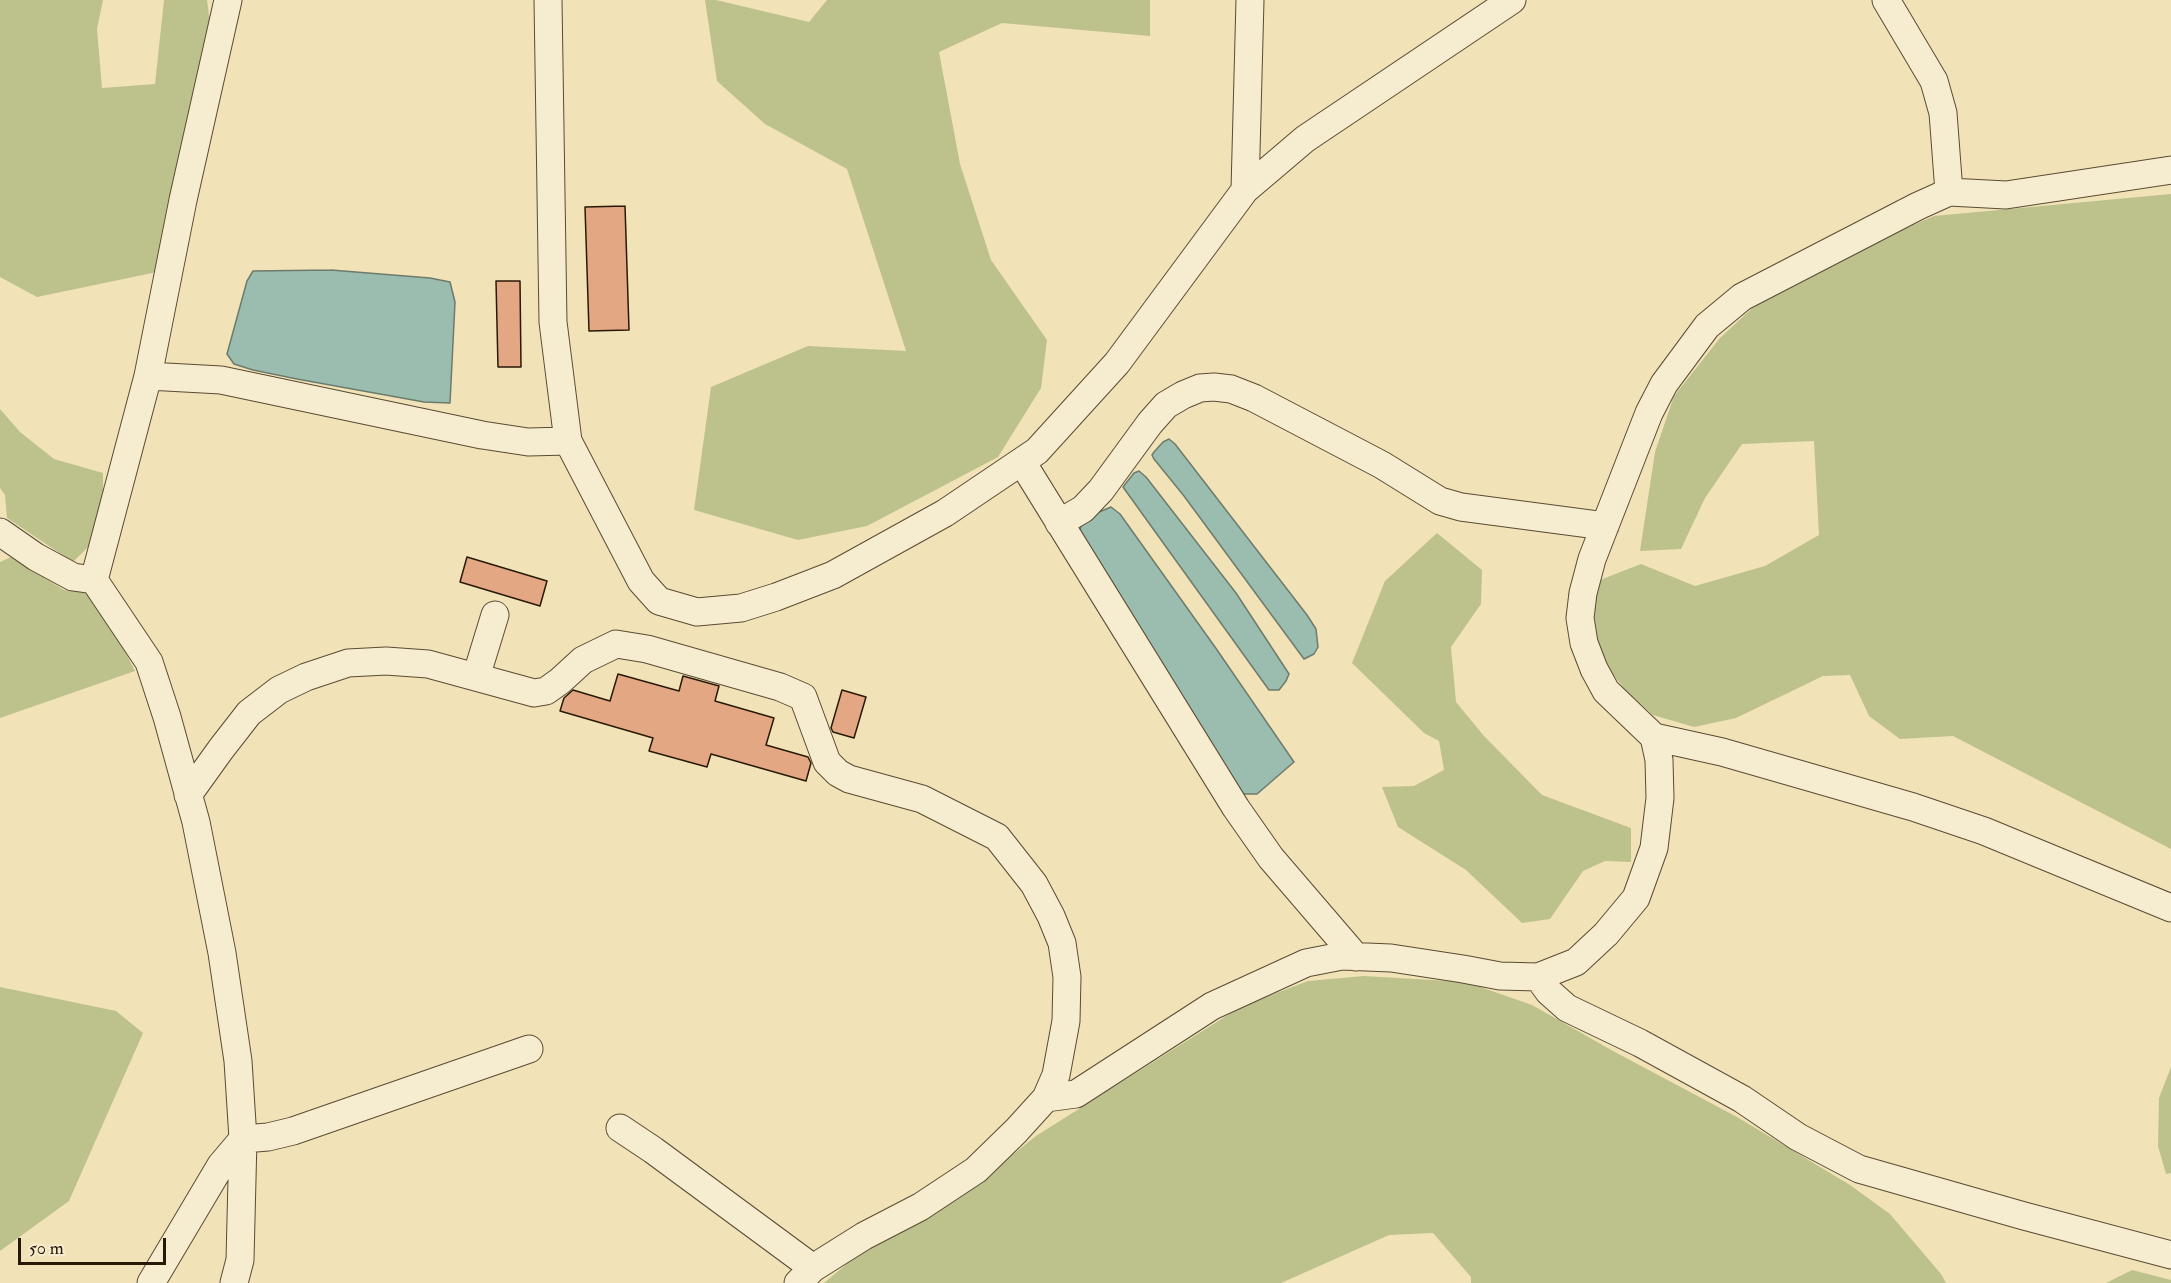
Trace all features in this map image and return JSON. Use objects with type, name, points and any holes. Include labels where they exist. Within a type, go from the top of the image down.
[{"type":"street","points":[[228,0],[188,176],[148,376],[94,580],[148,662],[196,822],[222,953],[238,1061],[243,1139],[240,1260],[234,1283]]},
{"type":"street","points":[[548,0],[553,322],[568,441],[641,581],[659,601],[698,612],[741,608],[833,575],[945,513],[1037,451],[1117,363],[1245,190],[1305,139],[1512,0]]},
{"type":"street","points":[[1245,190],[1250,0]]},
{"type":"street","points":[[1886,0],[1934,81],[1943,113],[1950,192]]},
{"type":"street","points":[[2171,170],[2006,195],[1950,192],[1918,206],[1742,297],[1707,326],[1664,384],[1649,413],[1592,559],[1583,593],[1580,618],[1584,643],[1606,691],[1654,737],[1722,752],[1913,807],[1995,836],[2171,908]]},
{"type":"street","points":[[148,376],[221,380],[482,435],[528,442],[568,441]]},
{"type":"street","points":[[1059,523],[1083,509],[1101,490],[1166,405],[1183,394],[1200,388],[1214,387],[1231,388],[1254,398],[1382,465],[1440,501],[1461,507],[1605,526]]},
{"type":"street","points":[[1022,462],[1236,808],[1271,858],[1356,957]]},
{"type":"street","points":[[0,532],[36,557],[73,577],[94,580]]},
{"type":"street","points":[[476,677],[495,615]]},
{"type":"street","points":[[188,795],[249,713],[279,690],[306,677],[348,663],[386,661],[428,664],[534,693],[546,691],[584,660],[616,644],[647,649],[780,687],[803,697],[827,762],[838,773],[922,799],[997,837],[1034,884],[1062,943],[1067,977],[1066,1022],[1056,1075],[1046,1098],[976,1170],[920,1207],[864,1236],[805,1276],[653,1150],[620,1128]]},
{"type":"street","points":[[1046,1098],[1076,1094],[1212,1006],[1306,963],[1342,956],[1391,958],[1500,976],[1538,977],[1576,962],[1606,934],[1636,898],[1654,848],[1659,808],[1659,760],[1654,737]]},
{"type":"street","points":[[1538,977],[1549,992],[1567,1008],[1640,1043],[1722,1088],[1798,1137],[1859,1169],[2171,1255]]},
{"type":"street","points":[[151,1283],[221,1165],[243,1139],[268,1137],[293,1131],[530,1048]]},
{"type":"green space","points":[[0,0],[103,0],[97,29],[102,88],[155,84],[164,0],[207,0],[210,23],[157,272],[37,297],[0,277]]},
{"type":"green space","points":[[705,0],[716,0],[809,22],[827,0],[1150,0],[1150,36],[1002,23],[939,52],[960,164],[991,260],[1047,340],[1041,388],[998,457],[867,526],[798,540],[694,510],[711,387],[808,346],[906,351],[847,169],[765,124],[717,81]]},
{"type":"green space","points":[[2171,194],[2171,849],[1953,736],[1900,739],[1869,716],[1850,675],[1823,676],[1736,718],[1694,727],[1653,715],[1625,690],[1597,653],[1589,621],[1600,580],[1641,564],[1695,586],[1765,566],[1819,535],[1814,441],[1742,444],[1705,498],[1681,549],[1640,551],[1655,452],[1674,396],[1720,338],[1763,298],[1853,251],[1934,216]]},
{"type":"green space","points":[[0,409],[20,432],[54,459],[103,473],[103,497],[90,545],[73,562],[7,518],[5,495],[0,488]]},
{"type":"green space","points":[[1437,533],[1482,570],[1481,604],[1451,647],[1456,702],[1484,736],[1542,795],[1631,828],[1631,862],[1605,861],[1583,871],[1550,919],[1522,923],[1466,870],[1398,827],[1382,787],[1414,786],[1444,770],[1439,741],[1424,733],[1352,663],[1385,581]]},
{"type":"green space","points":[[11,557],[64,590],[87,590],[113,628],[135,671],[0,718],[0,562]]},
{"type":"green space","points":[[1364,976],[1466,982],[1532,1005],[1737,1117],[1850,1185],[1890,1214],[1946,1283],[1471,1283],[1471,1277],[1433,1233],[1389,1235],[1281,1283],[824,1283],[868,1246],[980,1181],[1036,1136],[1242,1006],[1308,981]]},
{"type":"green space","points":[[0,987],[116,1011],[143,1033],[69,1201],[0,1251]]},
{"type":"green space","points":[[2171,1067],[2171,1173],[2166,1174],[2158,1146],[2159,1098]]},
{"type":"green space","points":[[2132,1270],[2171,1280],[2171,1283],[2106,1283]]},
{"type":"shaded area","points":[[331,270],[430,278],[450,282],[455,302],[450,403],[424,402],[297,379],[234,364],[227,354],[247,281],[253,271]]},
{"type":"shaded area","points":[[1169,439],[1307,615],[1316,629],[1318,647],[1314,654],[1304,659],[1184,496],[1154,459],[1152,455],[1154,452]]},
{"type":"shaded area","points":[[1139,471],[1236,593],[1289,674],[1279,690],[1269,690],[1123,487],[1134,473]]},
{"type":"shaded area","points":[[1111,507],[1120,514],[1294,762],[1257,794],[1243,794],[1078,535],[1082,524],[1097,513]]},
{"type":"building","points":[[625,206],[629,330],[589,331],[585,207]]},
{"type":"building","points":[[496,281],[520,281],[521,367],[498,367]]},
{"type":"building","points":[[467,557],[547,581],[540,606],[460,582]]},
{"type":"building","points":[[618,674],[679,691],[683,676],[719,686],[715,701],[774,718],[766,745],[808,757],[811,763],[806,781],[711,754],[707,767],[649,751],[653,738],[560,711],[564,698],[573,690],[610,701]]},
{"type":"building","points":[[842,690],[866,697],[854,738],[833,732],[831,728]]}]
